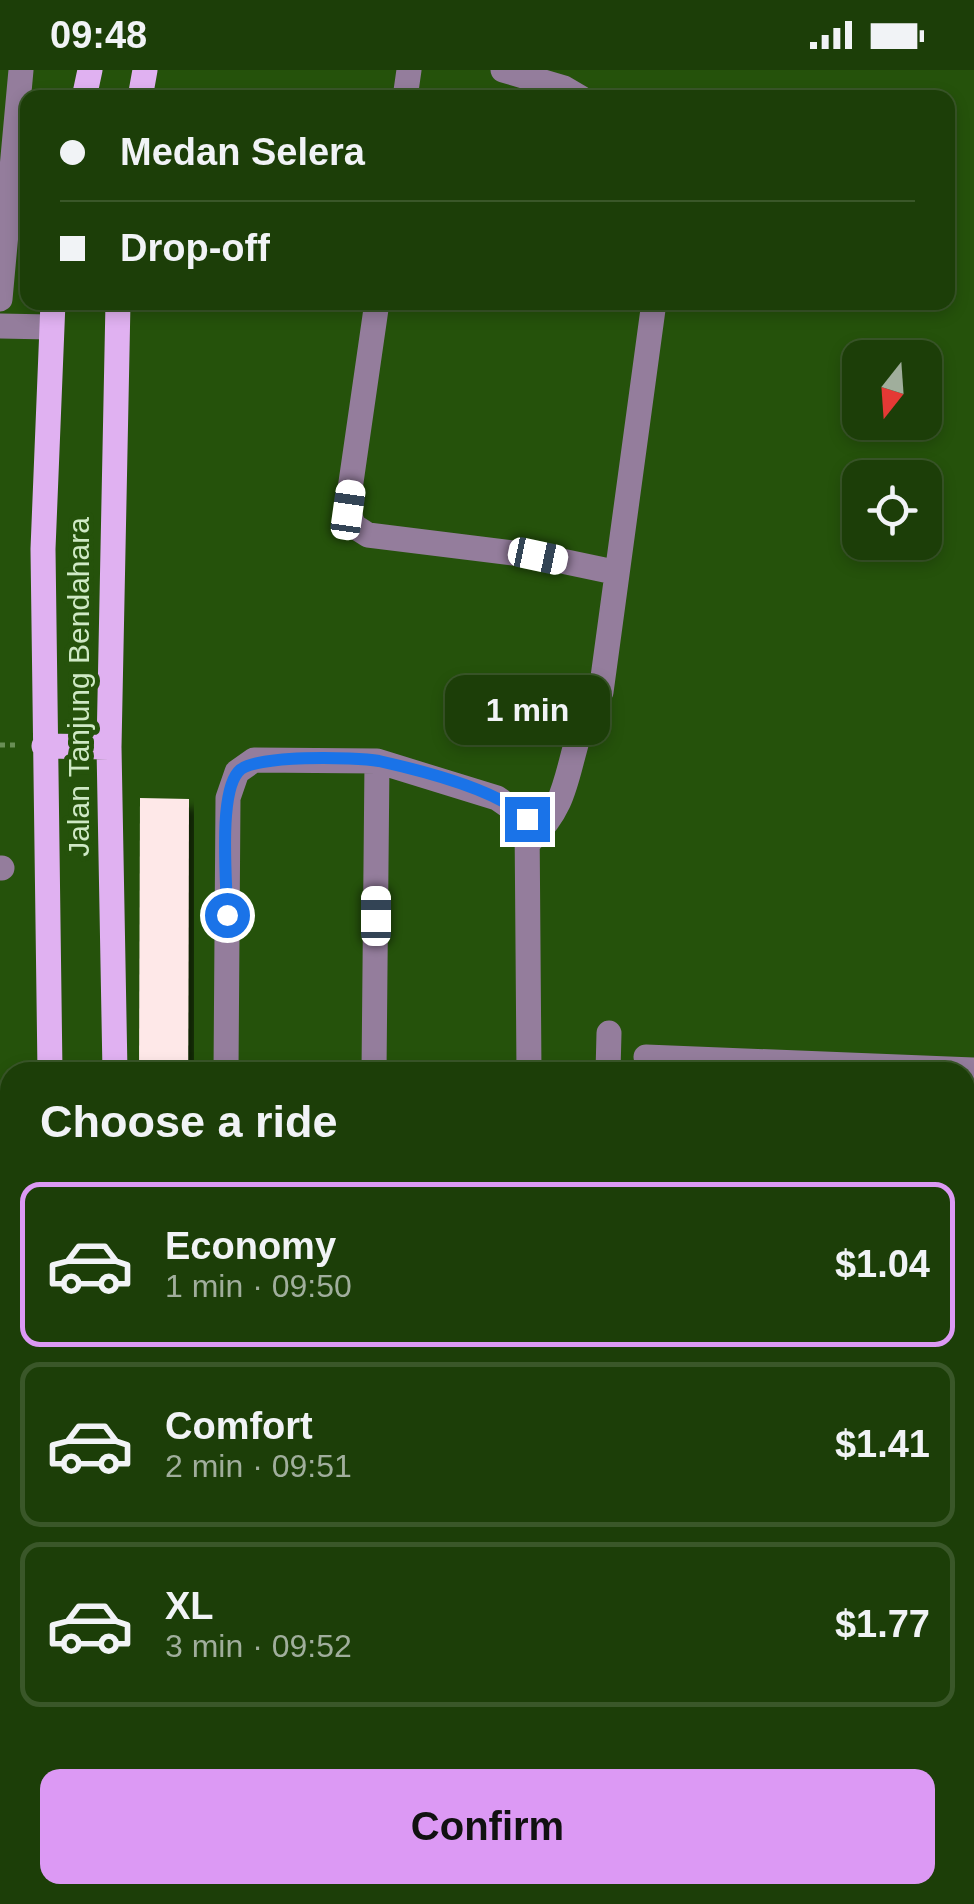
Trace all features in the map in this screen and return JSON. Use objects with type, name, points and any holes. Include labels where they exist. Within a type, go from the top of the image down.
[{"type":"main road","name":"Jalan Tanjung Bendahara","points":[[115,1062],[109,747],[118,310]]},
{"type":"main road","name":"Jalan Tanjung Bendahara","points":[[50,1062],[43,549],[52,315]]},
{"type":"main road","points":[[44,746],[109,747]]},
{"type":"street","points":[[504,70],[567,90]]},
{"type":"street","points":[[0,299],[20,91]]},
{"type":"street","points":[[375,310],[348,510],[354,526],[368,536],[538,556],[614,572]]},
{"type":"street","points":[[528,830],[553,819],[580,730],[600,692],[614,572],[643,408],[653,310]]},
{"type":"street","points":[[0,326],[52,315]]},
{"type":"street","points":[[226,1062],[228,798],[238,772],[254,760],[377,761],[498,798],[528,830],[529,1062]]},
{"type":"street","points":[[374,1062],[377,761]]},
{"type":"street","points":[[608,1062],[609,1033]]},
{"type":"street","points":[[646,1057],[772,1062]]},
{"type":"building","points":[[140,798],[189,799],[188,1062],[139,1062]]},
{"type":"route","points":[[227,915],[228,798],[238,772],[254,760],[377,761],[498,798],[516,807],[527,819]]}]
